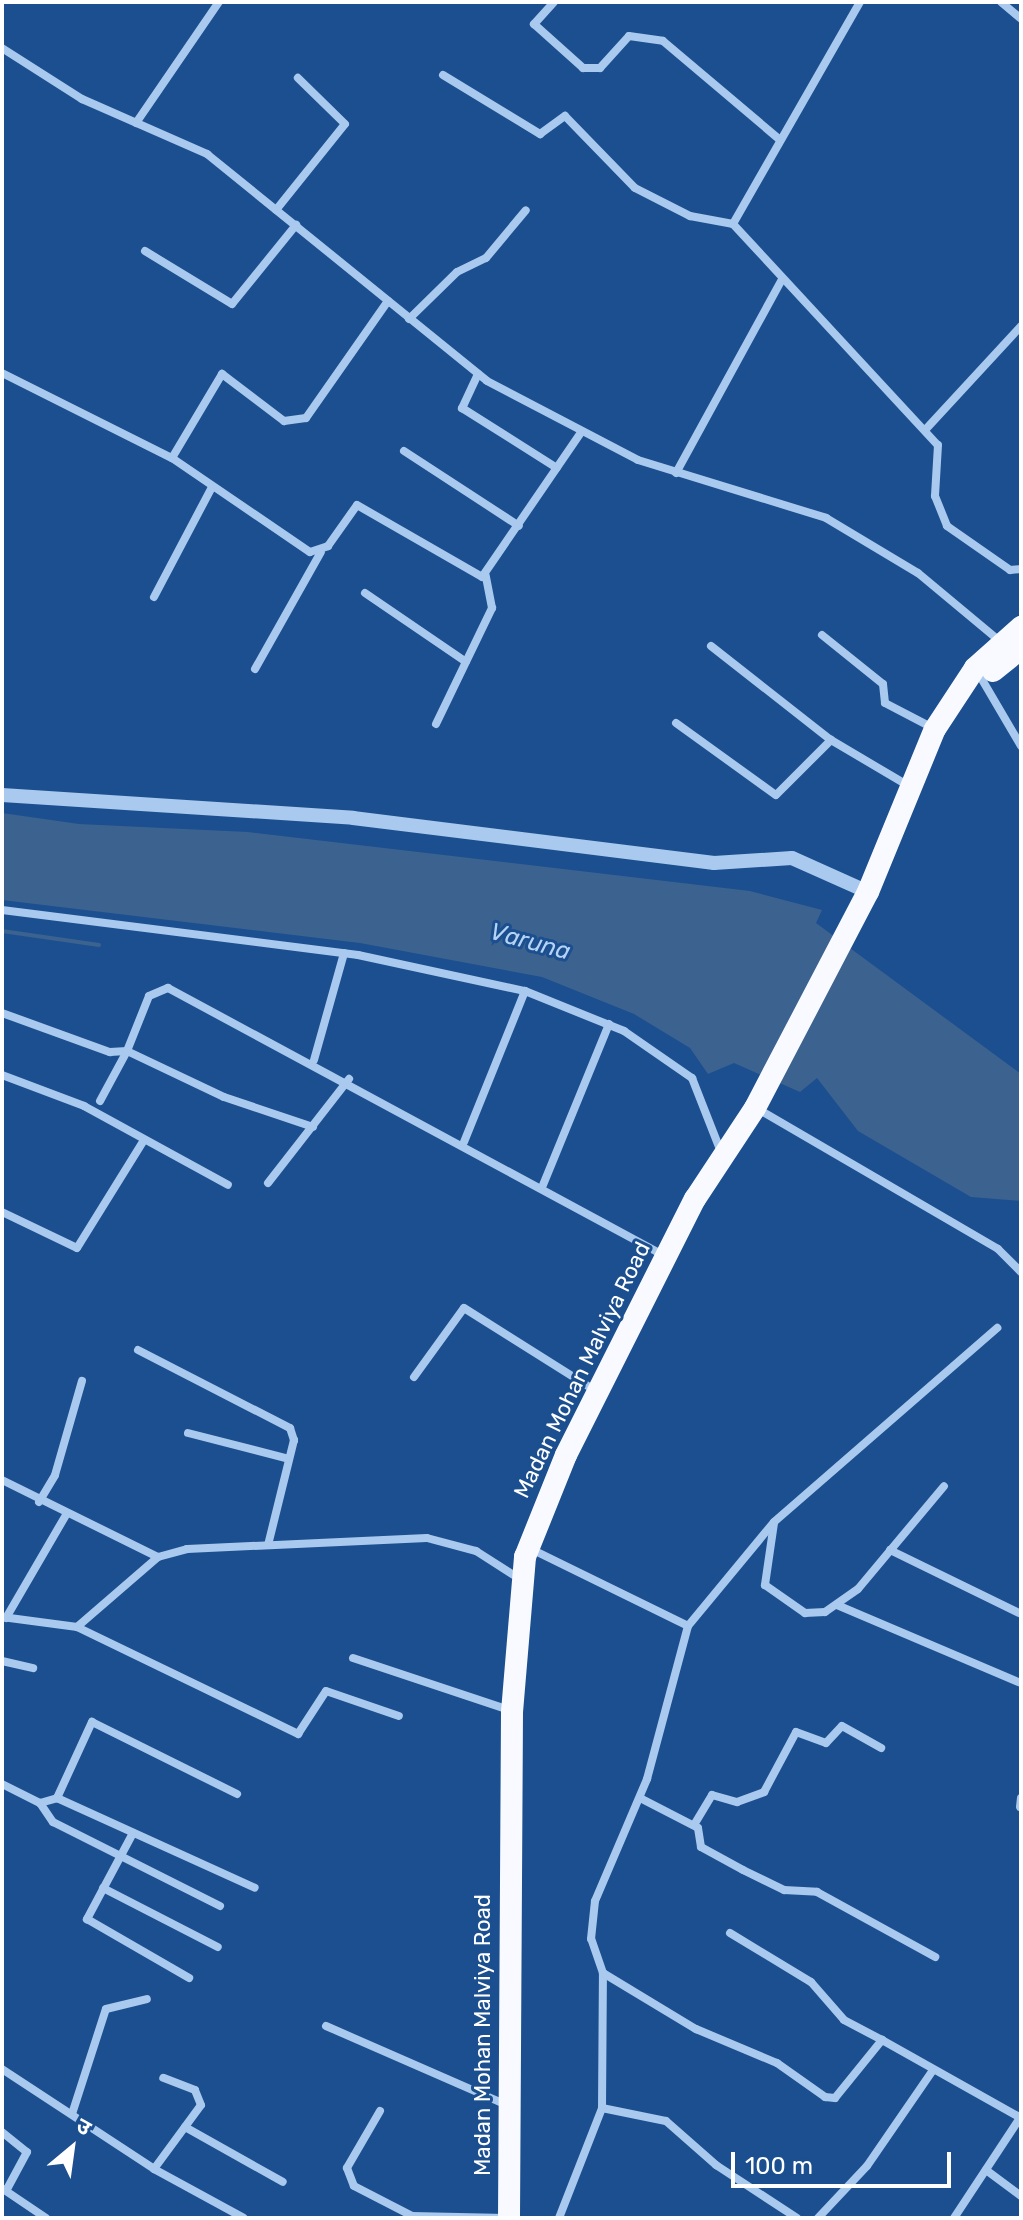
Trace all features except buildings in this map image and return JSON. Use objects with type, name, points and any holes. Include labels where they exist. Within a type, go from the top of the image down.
[{"type":"highway","name":"Madan Mohan Malviya Road","points":[[870,887],[907,785],[935,729],[979,674],[1012,646],[1021,627]]},
{"type":"highway","name":"Madan Mohan Malviya Road","points":[[509,2218],[507,2105],[512,1712],[521,1580],[529,1547],[597,1391],[666,1256],[722,1155],[755,1108],[979,674]]},
{"type":"street","points":[[136,123],[219,2]]},
{"type":"street","points":[[554,2],[534,24],[583,68],[600,68],[629,36],[663,41],[779,139]]},
{"type":"street","points":[[733,224],[860,2]]},
{"type":"street","points":[[1001,2],[1021,19]]},
{"type":"street","points":[[2,48],[82,99],[207,154],[478,374],[580,434],[676,473],[826,518],[908,566],[1012,646]]},
{"type":"street","points":[[443,75],[540,134],[565,116],[635,188],[690,216],[733,224],[926,429],[940,455],[935,496],[947,526],[1010,570],[1021,569]]},
{"type":"street","points":[[276,210],[345,124],[298,78]]},
{"type":"street","points":[[409,319],[457,272],[486,258],[526,210]]},
{"type":"street","points":[[145,251],[232,304],[296,225]]},
{"type":"street","points":[[676,473],[782,279]]},
{"type":"street","points":[[172,458],[222,374],[284,421],[306,418],[388,301]]},
{"type":"street","points":[[926,429],[1021,326]]},
{"type":"street","points":[[2,373],[172,458],[279,536],[321,552]]},
{"type":"street","points":[[478,374],[462,408],[557,468]]},
{"type":"street","points":[[486,576],[580,434]]},
{"type":"street","points":[[404,451],[519,526]]},
{"type":"street","points":[[154,597],[212,487]]},
{"type":"street","points":[[255,669],[321,552],[357,505],[444,561],[486,576],[495,598],[436,724]]},
{"type":"street","points":[[365,593],[466,662]]},
{"type":"street","points":[[822,635],[883,684],[885,703],[935,729]]},
{"type":"street","points":[[711,646],[831,740],[907,785]]},
{"type":"street","points":[[979,674],[1021,746]]},
{"type":"street","points":[[676,723],[776,795],[831,740]]},
{"type":"street","points":[[2,795],[384,821],[714,863],[792,858],[870,887]]},
{"type":"street","points":[[2,910],[344,953],[525,991],[609,1024],[701,1089],[722,1155]]},
{"type":"street","points":[[314,1060],[344,953]]},
{"type":"street","points":[[100,1101],[127,1051],[149,996],[168,988],[314,1060],[666,1256]]},
{"type":"street","points":[[464,1142],[525,991]]},
{"type":"street","points":[[2,1013],[110,1052],[127,1051],[224,1097],[313,1127]]},
{"type":"street","points":[[543,1185],[609,1024]]},
{"type":"street","points":[[2,1075],[84,1106],[228,1185]]},
{"type":"street","points":[[268,1183],[349,1079]]},
{"type":"street","points":[[755,1108],[998,1249],[1021,1272]]},
{"type":"street","points":[[2,1212],[77,1248],[144,1140]]},
{"type":"street","points":[[414,1377],[464,1308],[597,1391]]},
{"type":"street","points":[[559,2218],[602,2108],[603,1973],[591,1939],[595,1901],[640,1798],[688,1626],[774,1522],[997,1328]]},
{"type":"street","points":[[138,1350],[283,1423],[294,1440],[268,1545]]},
{"type":"street","points":[[39,1502],[55,1475],[82,1381]]},
{"type":"street","points":[[188,1433],[289,1459]]},
{"type":"street","points":[[2,1480],[39,1502],[158,1557],[268,1545],[453,1541],[521,1580]]},
{"type":"street","points":[[774,1522],[763,1577],[773,1597],[805,1613],[837,1605],[890,1550],[944,1486]]},
{"type":"street","points":[[67,1513],[4,1618],[77,1627],[298,1734],[326,1691],[399,1716]]},
{"type":"street","points":[[529,1547],[688,1626]]},
{"type":"street","points":[[890,1550],[1021,1614]]},
{"type":"street","points":[[77,1627],[158,1557]]},
{"type":"street","points":[[837,1605],[1021,1683]]},
{"type":"street","points":[[353,1658],[512,1712]]},
{"type":"street","points":[[2,1661],[33,1668]]},
{"type":"street","points":[[57,1798],[92,1722],[237,1794]]},
{"type":"street","points":[[694,1825],[712,1795],[737,1802],[764,1792],[796,1732],[826,1743],[842,1726],[881,1748]]},
{"type":"street","points":[[2,1784],[40,1803],[53,1822],[220,1906]]},
{"type":"street","points":[[40,1803],[57,1798],[255,1888]]},
{"type":"street","points":[[640,1798],[694,1825],[701,1847],[743,1870],[784,1890],[817,1892],[935,1957]]},
{"type":"street","points":[[133,1833],[103,1888],[90,1924],[189,1978]]},
{"type":"street","points":[[103,1888],[218,1947]]},
{"type":"street","points":[[730,1933],[811,1982],[844,2020],[1021,2118],[954,2218]]},
{"type":"street","points":[[603,1973],[830,2098],[882,2040]]},
{"type":"street","points":[[72,2114],[101,2016],[114,2003],[147,1999]]},
{"type":"street","points":[[326,2026],[507,2105]]},
{"type":"street","points":[[2,2069],[154,2169],[244,2218]]},
{"type":"street","points":[[818,2218],[867,2166],[933,2070]]},
{"type":"street","points":[[154,2169],[201,2105],[199,2095],[163,2078]]},
{"type":"street","points":[[602,2108],[666,2121],[716,2165],[797,2218]]},
{"type":"street","points":[[380,2111],[347,2168],[354,2186],[412,2216],[509,2218]]},
{"type":"street","points":[[185,2127],[283,2182]]},
{"type":"street","points":[[2,2132],[27,2152],[4,2190],[46,2218]]},
{"type":"street","points":[[986,2170],[1021,2196]]},
{"type":"water","name":"Varuna","points":[[2,813],[79,824],[248,832],[750,891],[822,910],[816,923],[1021,1074],[1021,1201],[971,1197],[858,1131],[817,1078],[800,1092],[734,1063],[708,1074],[690,1048],[634,1014],[542,977],[360,943],[2,900]]},
{"type":"waterway","points":[[2,931],[99,945]]}]
